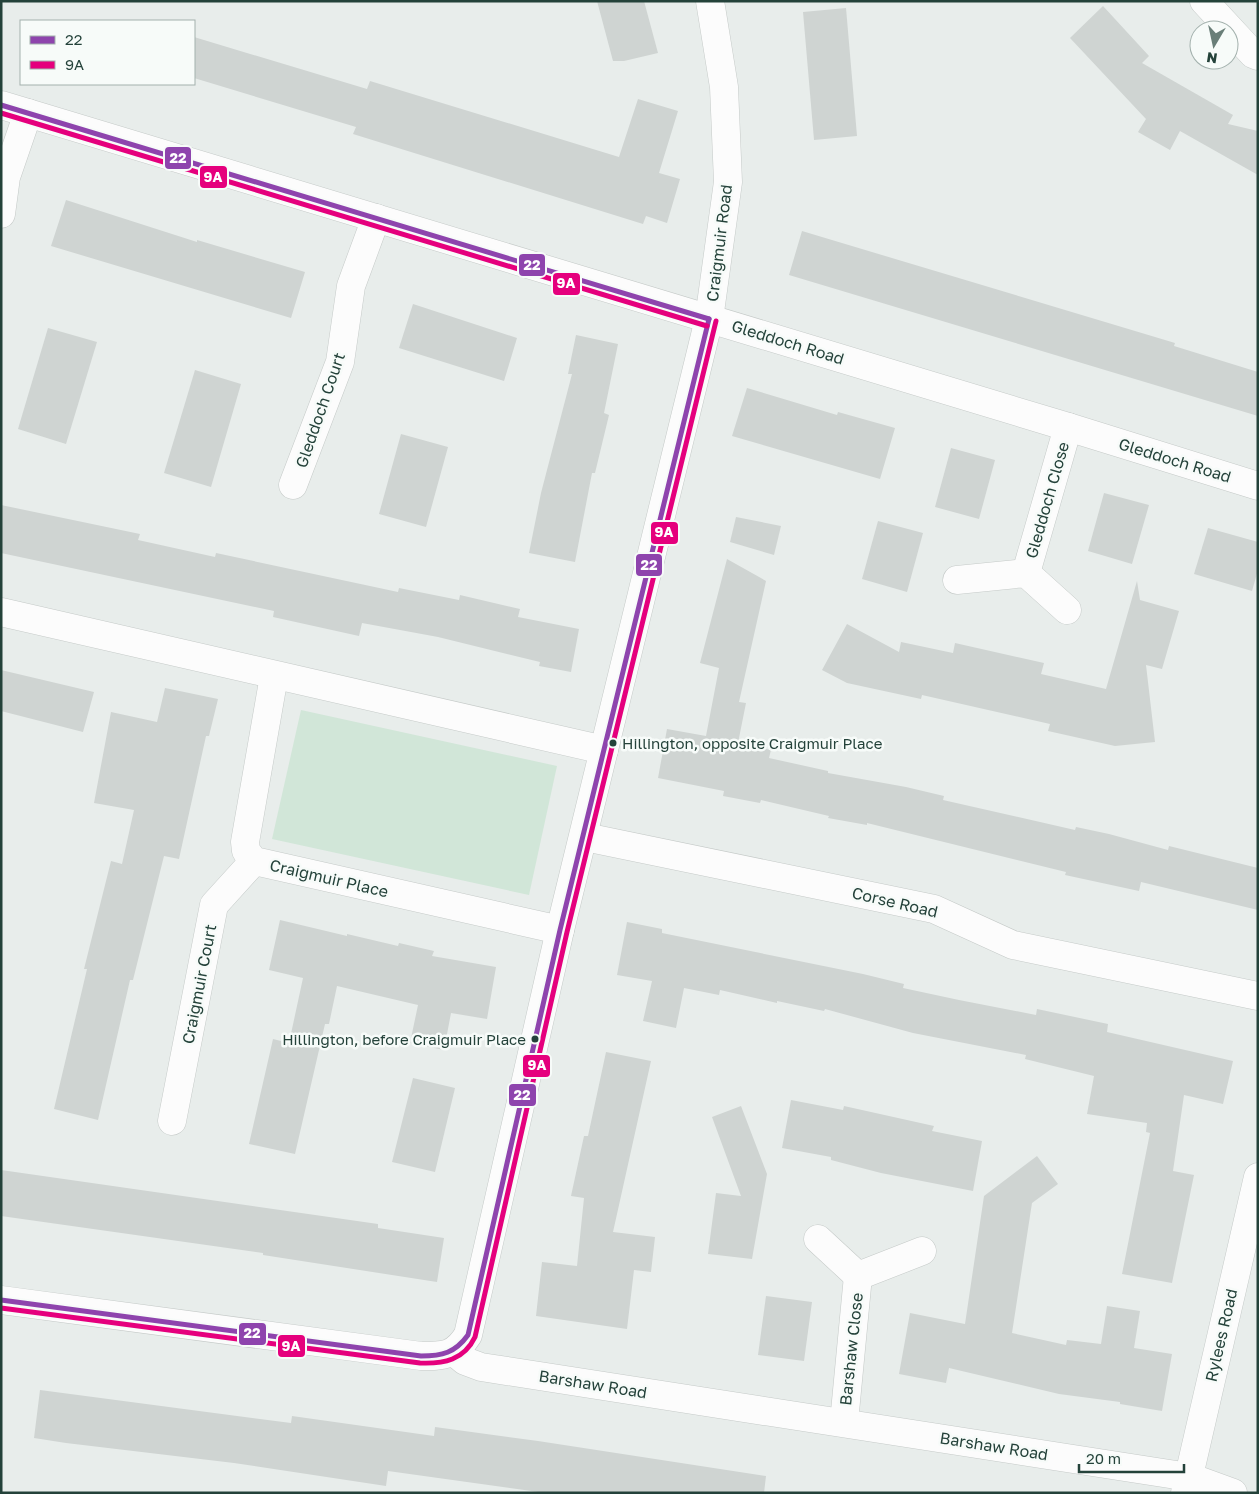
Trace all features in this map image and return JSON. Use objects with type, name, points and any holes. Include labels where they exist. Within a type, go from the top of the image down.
[{"type":"street","name":"Craigmuir Road","points":[[454,1352],[460,1348],[468,1335],[560,930],[585,837],[604,750],[709,319],[728,182],[724,88],[710,1]]},
{"type":"street","points":[[1204,1],[1252,54],[1258,56]]},
{"type":"street","name":"Gleddoch Road","points":[[1,105],[1258,486]]},
{"type":"street","points":[[1,214],[6,177],[28,113]]},
{"type":"street","name":"Gleddoch Court","points":[[293,486],[340,362],[351,286],[376,218]]},
{"type":"street","name":"Gleddoch Close","points":[[1026,573],[1068,427]]},
{"type":"street","name":"Gleddoch Close","points":[[957,580],[1026,573],[1067,610]]},
{"type":"street","points":[[1,612],[604,750]]},
{"type":"street","name":"Craigmuir Place","points":[[274,676],[245,842],[246,851],[254,861],[560,930]]},
{"type":"street","name":"Corse Road","points":[[585,837],[934,909],[1013,945],[1258,996]]},
{"type":"street","name":"Craigmuir Court","points":[[172,1121],[214,905],[254,861]]},
{"type":"street","name":"Rylees Road","points":[[1187,1485],[1258,1177]]},
{"type":"street","points":[[818,1239],[858,1276],[922,1251]]},
{"type":"street","name":"Barshaw Close","points":[[844,1422],[858,1276]]},
{"type":"street","points":[[1,1300],[421,1356],[440,1356],[454,1352]]},
{"type":"street","name":"Barshaw Road","points":[[454,1352],[466,1361],[480,1367],[844,1422],[1233,1493]]},
{"type":"green space","points":[[301,710],[557,766],[529,895],[272,839]]},
{"type":"building","points":[[597,1],[644,1],[658,53],[624,61],[613,61]]},
{"type":"building","points":[[1103,6],[1149,56],[1142,63],[1233,115],[1228,124],[1258,131],[1258,175],[1180,131],[1170,150],[1138,132],[1146,119],[1070,38]]},
{"type":"building","points":[[846,8],[857,136],[814,140],[803,12]]},
{"type":"building","points":[[195,37],[367,89],[370,81],[619,157],[638,99],[678,111],[659,173],[680,179],[667,223],[646,216],[643,224],[353,134],[356,127],[195,78]]},
{"type":"building","points":[[66,200],[197,242],[197,240],[305,272],[291,318],[51,246]]},
{"type":"building","points":[[802,231],[1175,343],[1174,346],[1258,372],[1258,416],[789,275]]},
{"type":"building","points":[[413,304],[517,338],[504,381],[399,348]]},
{"type":"building","points":[[48,328],[97,342],[66,444],[18,429]]},
{"type":"building","points":[[576,335],[618,344],[604,413],[609,415],[595,473],[592,473],[575,562],[529,553],[541,493],[572,374],[568,374]]},
{"type":"building","points":[[195,370],[241,384],[211,487],[164,473]]},
{"type":"building","points":[[747,388],[837,415],[838,412],[895,428],[880,479],[732,436]]},
{"type":"building","points":[[401,434],[448,447],[426,527],[379,514]]},
{"type":"building","points":[[951,448],[995,460],[979,519],[935,507]]},
{"type":"building","points":[[1104,493],[1149,505],[1132,564],[1088,551]]},
{"type":"building","points":[[1,505],[140,534],[138,540],[215,557],[216,553],[398,592],[399,588],[459,600],[460,595],[520,609],[518,617],[579,629],[571,672],[539,666],[540,662],[438,637],[362,623],[359,636],[273,617],[274,611],[1,553]]},
{"type":"building","points":[[736,517],[781,526],[774,555],[730,542]]},
{"type":"building","points":[[878,521],[923,533],[907,592],[862,579]]},
{"type":"building","points":[[1208,528],[1258,542],[1258,570],[1252,591],[1194,574]]},
{"type":"building","points":[[727,559],[766,581],[739,702],[746,703],[738,743],[771,750],[769,758],[828,771],[828,773],[906,787],[944,796],[943,800],[1075,830],[1076,827],[1109,834],[1168,850],[1169,846],[1258,868],[1258,910],[1141,882],[1139,891],[1065,875],[1066,872],[867,823],[867,825],[828,818],[829,816],[761,800],[760,803],[723,796],[724,791],[658,778],[667,729],[706,736],[719,668],[700,663]]},
{"type":"building","points":[[1137,581],[1140,600],[1179,611],[1162,669],[1146,665],[1155,742],[1115,746],[1048,731],[1050,724],[922,695],[921,699],[847,683],[822,670],[847,624],[899,652],[901,642],[953,653],[955,643],[1044,663],[1041,674],[1106,689]]},
{"type":"building","points":[[1,670],[94,692],[83,732],[1,711]]},
{"type":"building","points":[[165,688],[218,699],[209,736],[206,736],[179,859],[164,856],[133,980],[130,980],[98,1120],[54,1109],[87,969],[84,969],[111,861],[122,864],[134,810],[94,803],[111,712],[157,722]]},
{"type":"building","points":[[280,920],[347,936],[347,934],[398,946],[399,943],[434,951],[432,956],[496,967],[487,1019],[451,1013],[444,1050],[410,1043],[418,1005],[337,986],[329,1024],[325,1024],[295,1154],[249,1144],[273,1039],[289,1043],[303,978],[269,970]]},
{"type":"building","points":[[627,922],[662,929],[662,933],[863,974],[904,984],[903,988],[959,1000],[1036,1015],[1037,1009],[1108,1024],[1107,1032],[1233,1061],[1223,1104],[1184,1095],[1173,1171],[1194,1175],[1172,1283],[1122,1274],[1150,1133],[1146,1132],[1147,1123],[1087,1114],[1094,1076],[1025,1059],[1026,1055],[913,1033],[825,1009],[824,1011],[777,1001],[777,1003],[720,990],[719,995],[684,988],[676,1028],[643,1021],[652,981],[617,975]]},
{"type":"building","points":[[606,1052],[651,1061],[613,1232],[655,1237],[651,1272],[634,1270],[627,1329],[536,1316],[542,1262],[577,1266],[584,1198],[571,1196],[584,1136],[588,1136]]},
{"type":"building","points":[[413,1078],[455,1088],[435,1172],[392,1162]]},
{"type":"building","points":[[791,1100],[843,1110],[844,1106],[934,1126],[932,1131],[982,1141],[973,1191],[881,1173],[831,1160],[831,1157],[782,1148]]},
{"type":"building","points":[[741,1106],[767,1174],[752,1259],[708,1254],[716,1193],[741,1196],[712,1117]]},
{"type":"building","points":[[1037,1156],[1058,1184],[1032,1203],[1012,1333],[1066,1345],[1067,1340],[1101,1344],[1107,1306],[1140,1311],[1134,1348],[1172,1354],[1162,1411],[1120,1404],[1120,1402],[1059,1394],[949,1368],[946,1383],[899,1374],[910,1313],[965,1324],[984,1196]]},
{"type":"building","points":[[1,1170],[378,1224],[378,1228],[444,1238],[437,1282],[263,1255],[263,1253],[1,1216]]},
{"type":"building","points":[[766,1296],[812,1302],[804,1361],[758,1355]]},
{"type":"building","points":[[40,1390],[291,1423],[292,1416],[434,1436],[435,1427],[538,1441],[766,1476],[764,1493],[546,1493],[388,1471],[386,1486],[234,1463],[66,1443],[34,1438]]},
{"type":"transit line","name":"22","points":[[1,105],[709,319]]},
{"type":"transit line","name":"9A","points":[[1,113],[707,326]]},
{"type":"transit line","name":"22","points":[[1,1300],[421,1356],[442,1354],[453,1350],[468,1335],[560,930],[709,319]]},
{"type":"transit line","name":"9A","points":[[1,1308],[420,1363],[437,1363],[452,1359],[459,1356],[470,1345],[475,1337],[567,932],[716,321]]},
{"type":"place","name":"Hillington, opposite Craigmuir Place","points":[[613,743]]},
{"type":"place","name":"Hillington, before Craigmuir Place","points":[[535,1039]]}]
